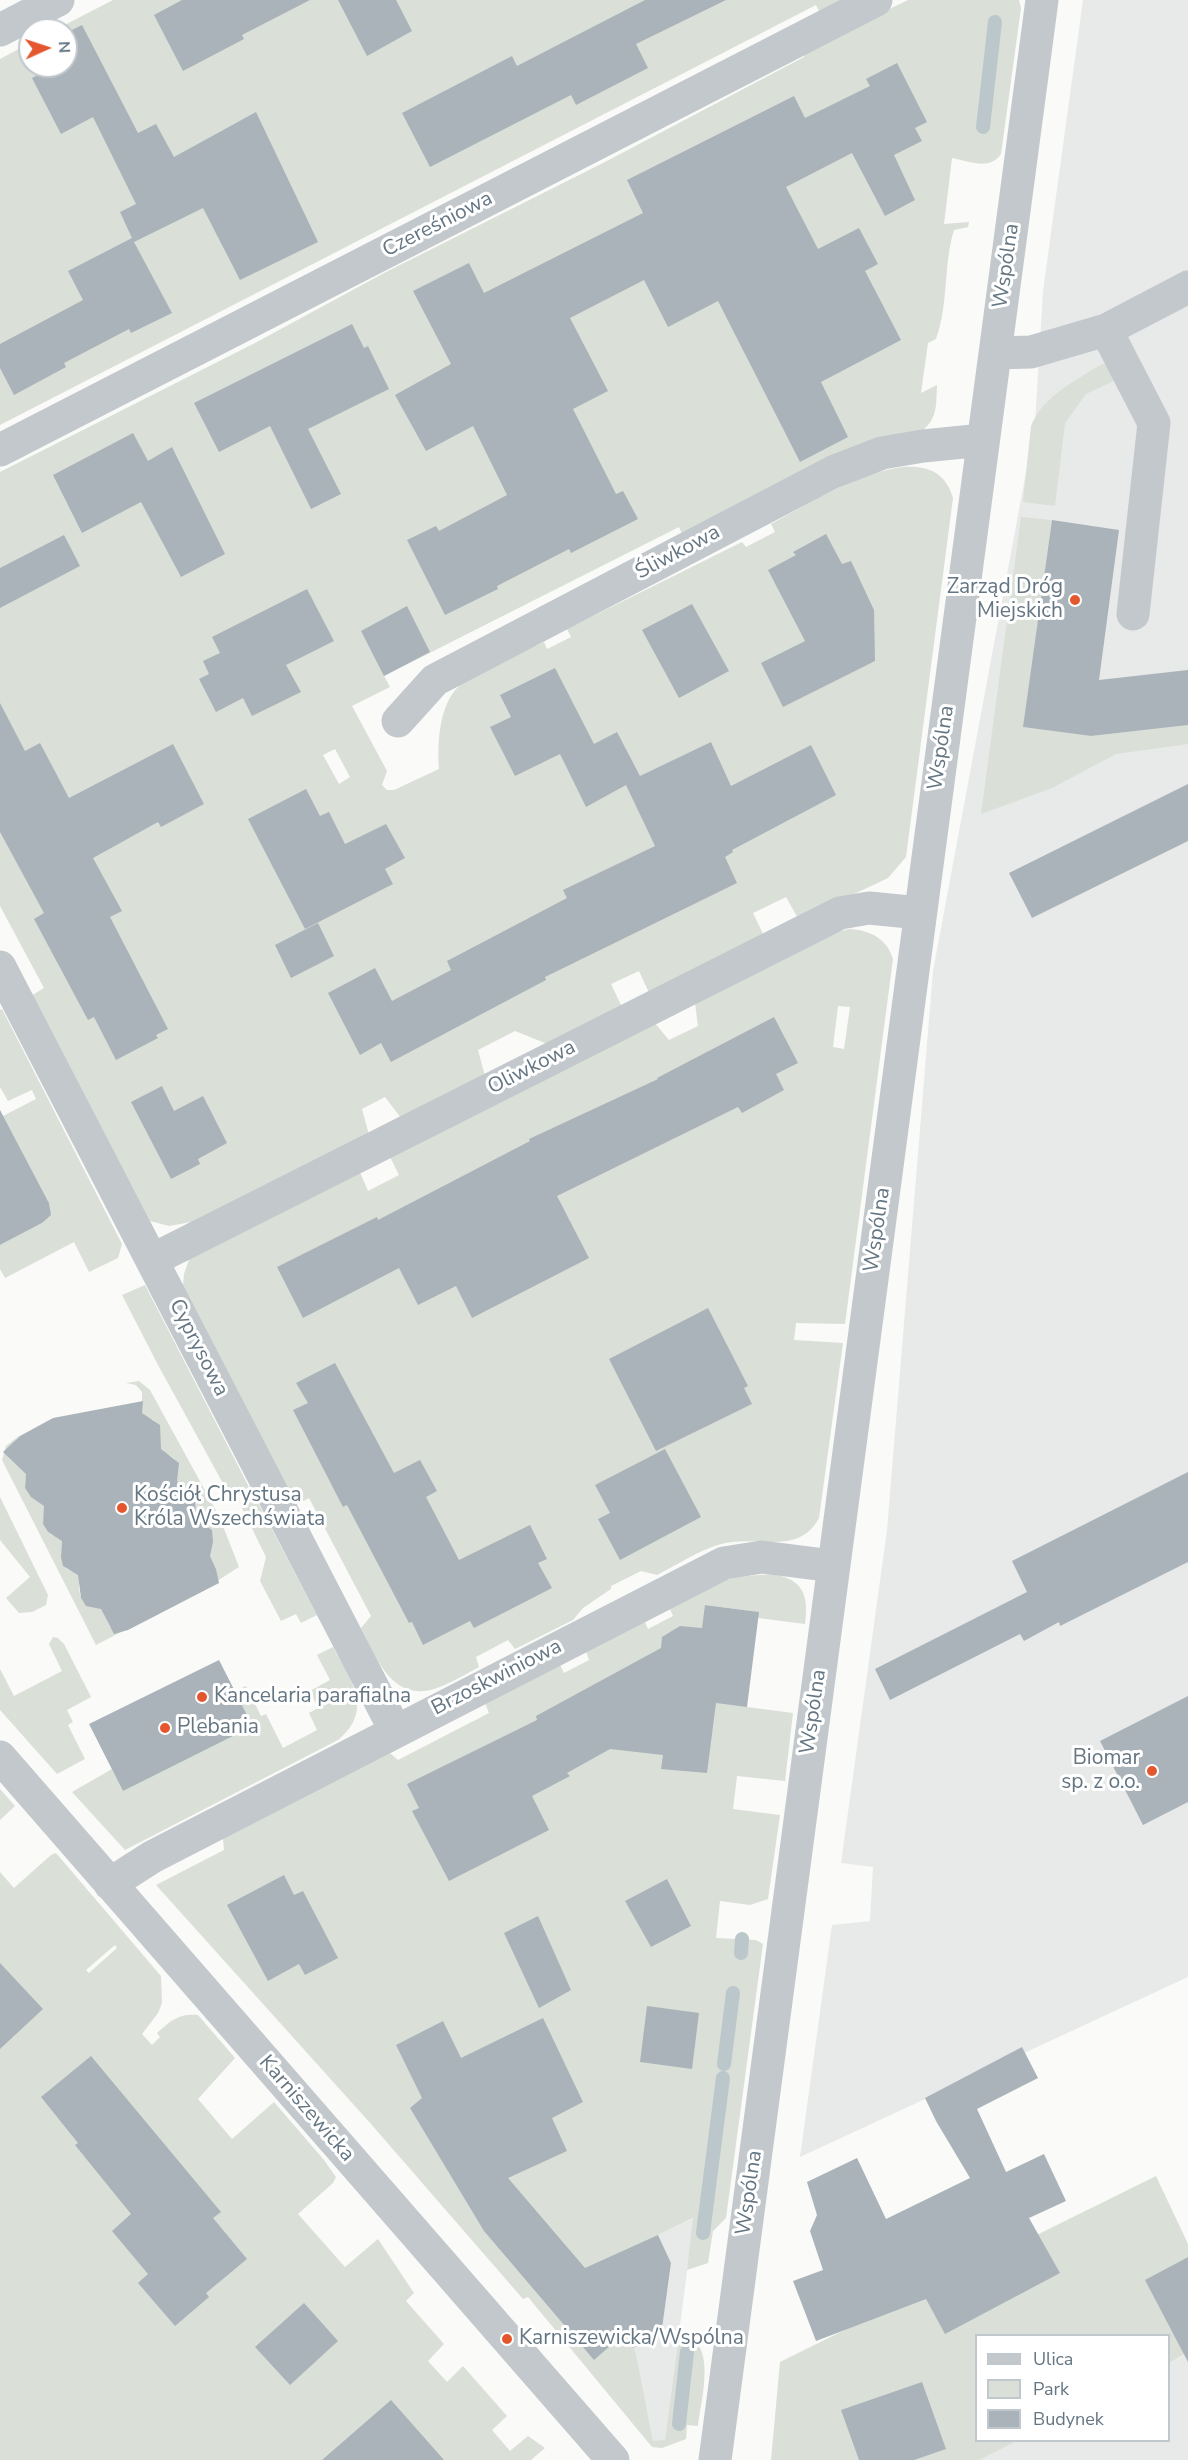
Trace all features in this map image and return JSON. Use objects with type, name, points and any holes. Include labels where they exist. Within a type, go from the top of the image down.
[{"type":"street","points":[[0,30],[58,0]]},
{"type":"street","name":"Czereśniowa","points":[[0,450],[876,0]]},
{"type":"street","name":"Wspólna","points":[[715,2460],[1042,0]]},
{"type":"street","points":[[995,353],[1031,352],[1106,330],[1188,287]]},
{"type":"street","points":[[1106,330],[1154,423],[1133,614]]},
{"type":"street","name":"Śliwkowa","points":[[398,721],[435,680],[833,472],[882,453],[983,440]]},
{"type":"street","name":"Oliwkowa","points":[[152,1260],[840,913],[869,908],[920,912]]},
{"type":"street","name":"Cyprysowa","points":[[0,967],[395,1730]]},
{"type":"street","name":"Brzoskwiniowa","points":[[110,1884],[152,1857],[395,1730],[724,1563],[762,1557],[833,1566]]},
{"type":"street","name":"Karniszewicka","points":[[0,1757],[613,2460]]},
{"type":"shaded area","points":[[1083,0],[1188,0],[1188,1977],[800,2157],[832,1925],[870,1921],[873,1867],[841,1863],[887,1530],[933,971],[1035,424],[1043,291]]},
{"type":"shaded area","points":[[694,2218],[665,2441],[653,2441],[636,2353],[633,2348],[661,2336],[671,2263],[658,2235]]},
{"type":"shaded area","points":[[1188,2353],[1188,2460],[979,2460],[1015,2442],[1170,2442],[1170,2362]]},
{"type":"green space","points":[[113,0],[846,0],[820,13],[816,5],[0,425],[0,59],[18,49],[18,78],[78,78],[78,18]]},
{"type":"green space","points":[[908,0],[1019,0],[1021,8],[1001,154],[985,164],[952,158],[944,224],[969,222],[968,227],[954,230],[948,257],[943,312],[936,339],[928,343],[921,393],[937,385],[934,415],[928,425],[923,430],[682,534],[679,527],[384,676],[390,687],[352,706],[387,771],[382,785],[387,790],[394,790],[439,769],[439,736],[444,713],[453,693],[467,680],[544,642],[547,649],[571,637],[567,629],[742,542],[746,547],[775,532],[771,524],[840,487],[869,475],[896,468],[921,468],[941,477],[953,498],[906,857],[888,878],[799,920],[786,897],[753,913],[764,936],[650,995],[639,971],[611,984],[622,1007],[550,1045],[515,1031],[478,1050],[485,1076],[401,1118],[385,1097],[362,1109],[369,1135],[197,1221],[169,1226],[150,1221],[31,996],[44,988],[0,906],[0,472],[255,343],[386,272],[605,162],[804,57],[805,50]],"holes":[[[335,749],[350,777],[339,784],[323,755]]]},
{"type":"green space","points":[[1102,364],[1110,364],[1118,379],[1086,394],[1065,423],[1055,506],[1023,502],[1031,426],[1036,415],[1061,390]]},
{"type":"green space","points":[[1021,517],[1052,520],[1024,727],[1091,736],[1188,725],[1188,744],[1116,754],[1052,788],[981,814]]},
{"type":"green space","points":[[849,929],[870,933],[882,941],[893,959],[845,1324],[796,1323],[794,1340],[843,1343],[819,1518],[810,1530],[788,1541],[721,1544],[696,1554],[657,1575],[641,1571],[611,1586],[611,1589],[583,1608],[573,1620],[515,1649],[508,1640],[476,1657],[479,1667],[437,1688],[422,1691],[409,1690],[398,1684],[380,1664],[361,1628],[371,1616],[309,1498],[296,1505],[183,1286],[184,1274],[190,1257],[359,1170],[368,1191],[399,1175],[390,1157],[654,1022],[669,1040],[698,1026],[695,1003],[834,933]],"holes":[[[838,1006],[850,1007],[844,1049],[833,1047]]]},
{"type":"green space","points":[[2,1009],[122,1244],[118,1258],[89,1272],[74,1242],[5,1278],[0,1269],[0,1245],[42,1223],[50,1211],[49,1203],[3,1116],[36,1099],[32,1090],[8,1101],[0,1087],[0,1010]]},
{"type":"green space","points":[[145,1285],[249,1487],[231,1498],[122,1295]]},
{"type":"green space","points":[[139,1381],[150,1390],[219,1516],[239,1567],[217,1581],[216,1569],[207,1550],[212,1547],[212,1533],[201,1523],[195,1526],[194,1497],[172,1479],[177,1462],[170,1456],[160,1456],[160,1426],[152,1419],[142,1421],[142,1392],[136,1385],[126,1383]]},
{"type":"green space","points":[[20,1435],[11,1445],[9,1457],[17,1465],[27,1463],[25,1487],[35,1500],[45,1498],[43,1523],[52,1535],[62,1533],[64,1565],[67,1569],[72,1570],[80,1568],[79,1591],[84,1603],[99,1604],[110,1627],[121,1632],[96,1645],[2,1460],[6,1446]]},
{"type":"green space","points":[[254,1495],[317,1615],[301,1623],[296,1614],[281,1621],[260,1581],[266,1557],[240,1504]]},
{"type":"green space","points":[[0,1497],[48,1595],[46,1605],[32,1612],[19,1613],[6,1598],[30,1577],[0,1540]]},
{"type":"green space","points":[[772,1574],[791,1580],[802,1590],[806,1614],[805,1624],[758,1618],[758,1612],[706,1605],[747,1707],[793,1713],[785,1781],[737,1776],[733,1809],[780,1815],[768,1899],[750,1905],[720,1901],[716,1938],[756,1940],[763,1944],[726,2218],[713,2231],[708,2263],[687,2270],[693,2218],[658,2235],[635,2310],[633,2348],[636,2353],[653,2441],[665,2440],[679,2334],[691,2338],[699,2346],[703,2358],[704,2387],[698,2426],[687,2425],[686,2439],[662,2448],[652,2447],[528,2297],[523,2299],[371,2124],[156,1885],[224,1850],[223,1838],[390,1753],[398,1760],[489,1713],[485,1703],[560,1665],[564,1673],[589,1660],[586,1651],[711,1585],[735,1577]],"holes":[[[670,1609],[673,1616],[648,1629],[645,1622]]]},
{"type":"green space","points":[[53,1637],[58,1638],[64,1644],[91,1697],[67,1710],[73,1722],[68,1725],[85,1759],[57,1774],[0,1710],[0,1669],[14,1696],[62,1671],[49,1644]]},
{"type":"green space","points":[[333,1647],[352,1683],[357,1706],[349,1729],[338,1740],[125,1850],[72,1792],[112,1769],[123,1791],[247,1716],[235,1691],[246,1686],[261,1716],[266,1714],[283,1748],[317,1730],[309,1713],[318,1708],[310,1691],[330,1680],[317,1655]]},
{"type":"green space","points":[[0,1789],[15,1806],[0,1820]]},
{"type":"green space","points":[[56,1853],[161,1976],[162,2003],[158,2013],[142,2034],[152,2045],[160,2037],[157,2033],[171,2022],[185,2015],[198,2015],[235,2058],[198,2099],[232,2139],[274,2102],[336,2177],[333,2183],[298,2214],[345,2267],[378,2239],[414,2293],[406,2301],[444,2344],[428,2361],[447,2382],[463,2366],[507,2416],[492,2430],[510,2451],[528,2436],[545,2448],[531,2460],[0,2460],[0,1872],[14,1888]],"holes":[[[115,1945],[117,1948],[89,1973],[86,1970]]]},
{"type":"green space","points":[[1156,2176],[1188,2244],[1188,2257],[1146,2280],[1185,2354],[1170,2362],[1170,2334],[975,2334],[975,2442],[1015,2442],[979,2460],[771,2460],[780,2362]]},
{"type":"building","points":[[182,0],[310,0],[242,35],[244,39],[183,71],[154,15]]},
{"type":"building","points":[[338,0],[396,0],[412,31],[367,56]]},
{"type":"building","points":[[645,0],[726,0],[636,44],[648,68],[576,105],[571,95],[430,167],[402,113],[512,56],[517,66]]},
{"type":"building","points":[[82,25],[138,133],[156,124],[174,157],[256,112],[318,242],[240,280],[203,208],[134,242],[172,313],[131,333],[129,329],[64,363],[66,367],[14,395],[0,368],[0,344],[83,300],[68,271],[132,238],[120,212],[136,204],[93,117],[61,134],[32,78],[78,78],[78,27]]},
{"type":"building","points":[[897,63],[927,122],[915,128],[922,141],[894,155],[915,200],[885,216],[852,153],[786,187],[818,249],[859,228],[878,264],[865,271],[901,340],[821,382],[848,437],[800,462],[718,301],[668,327],[644,280],[570,318],[608,391],[573,409],[616,494],[623,491],[638,519],[571,553],[569,549],[497,586],[498,589],[445,615],[407,540],[436,526],[439,531],[507,495],[473,426],[426,451],[395,395],[451,364],[413,291],[469,263],[484,293],[643,213],[627,180],[794,96],[805,118],[870,86],[866,79]]},
{"type":"building","points":[[352,324],[364,348],[368,346],[389,389],[308,429],[341,494],[311,509],[270,426],[219,452],[194,403]]},
{"type":"building","points":[[133,433],[148,461],[172,447],[225,554],[181,577],[141,502],[82,533],[53,475]]},
{"type":"building","name":"Zarząd Dróg Miejskich","points":[[1052,520],[1119,530],[1099,680],[1188,670],[1188,725],[1091,736],[1023,727]]},
{"type":"building","points":[[826,534],[842,564],[851,561],[874,610],[875,661],[783,707],[761,663],[805,641],[768,570],[796,555],[793,552]]},
{"type":"building","points":[[64,535],[80,566],[0,608],[0,568]]},
{"type":"building","points":[[307,589],[334,641],[286,665],[301,692],[252,716],[243,698],[216,712],[199,679],[209,674],[203,661],[220,653],[212,637]]},
{"type":"building","points":[[692,604],[729,671],[679,698],[642,630]]},
{"type":"building","points":[[407,606],[430,652],[384,676],[361,631]]},
{"type":"building","points":[[555,668],[594,744],[617,732],[640,776],[711,742],[731,786],[811,745],[836,795],[732,850],[733,852],[725,857],[737,883],[545,977],[546,980],[391,1062],[381,1043],[360,1055],[328,993],[375,968],[392,1001],[451,970],[447,961],[567,898],[563,890],[655,846],[626,785],[586,807],[560,754],[515,776],[490,727],[511,717],[500,695]]},
{"type":"building","points":[[0,703],[25,751],[40,743],[69,798],[173,744],[204,804],[161,827],[158,822],[93,858],[122,911],[110,917],[168,1029],[156,1035],[158,1038],[116,1060],[94,1017],[88,1020],[34,919],[44,913],[0,832]]},
{"type":"building","points":[[1188,784],[1188,841],[1032,918],[1009,873]]},
{"type":"building","points":[[306,789],[320,816],[329,812],[345,844],[386,824],[405,858],[385,869],[393,884],[305,929],[248,819]]},
{"type":"building","points":[[318,923],[334,956],[291,978],[275,945]]},
{"type":"building","points":[[774,1017],[798,1063],[776,1074],[784,1090],[742,1113],[738,1107],[557,1196],[589,1258],[472,1318],[456,1286],[418,1305],[399,1268],[303,1318],[277,1267],[377,1217],[378,1220],[530,1141],[529,1139],[658,1079]]},
{"type":"building","points":[[162,1086],[174,1111],[203,1096],[227,1143],[198,1159],[200,1164],[171,1179],[131,1102]]},
{"type":"building","points":[[0,1110],[49,1203],[51,1215],[42,1223],[0,1245]]},
{"type":"building","points":[[708,1308],[748,1386],[744,1388],[752,1404],[656,1451],[609,1359]]},
{"type":"building","points":[[335,1363],[394,1473],[420,1460],[437,1491],[426,1497],[459,1560],[530,1525],[547,1559],[538,1563],[552,1588],[474,1628],[470,1621],[423,1645],[412,1622],[409,1623],[347,1505],[343,1507],[293,1410],[308,1403],[296,1383]]},
{"type":"building","name":"Kościół Chrystusa Króla Wszechświata","points":[[143,1401],[142,1413],[160,1425],[161,1449],[179,1463],[177,1481],[195,1499],[196,1519],[212,1530],[213,1542],[210,1556],[219,1583],[128,1630],[114,1634],[101,1609],[86,1606],[81,1598],[78,1575],[63,1566],[62,1541],[48,1532],[43,1524],[44,1506],[31,1497],[25,1488],[26,1474],[3,1452],[20,1436],[53,1418]]},
{"type":"building","points":[[665,1449],[701,1517],[620,1560],[598,1519],[610,1513],[595,1485]]},
{"type":"building","points":[[1188,1472],[1188,1562],[1060,1626],[1059,1622],[1024,1641],[1020,1634],[890,1700],[875,1669],[1027,1592],[1012,1561]]},
{"type":"building","points":[[705,1605],[759,1612],[747,1707],[716,1703],[707,1773],[661,1769],[663,1755],[610,1749],[567,1773],[570,1776],[532,1796],[549,1830],[449,1881],[412,1811],[419,1808],[407,1784],[537,1720],[536,1716],[661,1648],[662,1637],[680,1626],[702,1628]]},
{"type":"building","name":"Plebania","points":[[219,1660],[247,1715],[236,1721],[241,1732],[123,1791],[89,1724]]},
{"type":"building","name":"Biomar sp. z o.o.","points":[[1188,1696],[1188,1802],[1143,1825],[1100,1741]]},
{"type":"building","points":[[284,1875],[294,1895],[303,1891],[338,1958],[305,1975],[299,1964],[268,1981],[227,1905]]},
{"type":"building","points":[[667,1879],[691,1926],[651,1947],[625,1901]]},
{"type":"building","points":[[538,1916],[571,1990],[539,2008],[504,1933]]},
{"type":"building","points":[[0,1963],[43,2009],[0,2049]]},
{"type":"building","points":[[647,2006],[699,2013],[692,2069],[640,2062]]},
{"type":"building","points":[[543,2018],[583,2102],[552,2118],[567,2151],[508,2178],[585,2268],[658,2235],[671,2263],[661,2336],[633,2348],[626,2332],[594,2360],[484,2231],[410,2108],[422,2098],[396,2045],[443,2021],[461,2058]]},
{"type":"building","points":[[1022,2047],[1038,2078],[977,2109],[1006,2172],[1044,2154],[1066,2201],[1029,2218],[1060,2273],[945,2334],[926,2299],[816,2341],[793,2281],[823,2270],[810,2231],[817,2215],[807,2182],[857,2158],[886,2219],[970,2178],[925,2098]]},
{"type":"building","points":[[91,2056],[221,2212],[213,2218],[247,2259],[206,2293],[209,2297],[175,2326],[138,2283],[148,2274],[112,2231],[131,2214],[75,2145],[78,2143],[41,2097]]},
{"type":"building","points":[[1188,2257],[1188,2362],[1145,2280]]},
{"type":"building","points":[[304,2303],[338,2341],[290,2385],[255,2347]]},
{"type":"building","points":[[922,2382],[946,2449],[914,2460],[859,2460],[841,2410]]},
{"type":"building","points":[[391,2400],[444,2460],[322,2460]]},
{"type":"waterway","points":[[983,127],[995,22]]},
{"type":"waterway","points":[[741,1953],[742,1939]]},
{"type":"waterway","points":[[724,2064],[733,1993]]},
{"type":"waterway","points":[[703,2233],[723,2078]]},
{"type":"waterway","points":[[679,2424],[687,2352]]},
{"type":"place","name":"Zarząd Dróg Miejskich","points":[[1075,600]]},
{"type":"place","name":"Kościół Chrystusa Króla Wszechświata","points":[[122,1508]]},
{"type":"place","name":"Kancelaria parafialna","points":[[202,1697]]},
{"type":"place","name":"Plebania","points":[[165,1728]]},
{"type":"place","name":"Biomar sp. z o.o.","points":[[1152,1771]]},
{"type":"place","name":"Karniszewicka/Wspólna","points":[[507,2339]]}]
